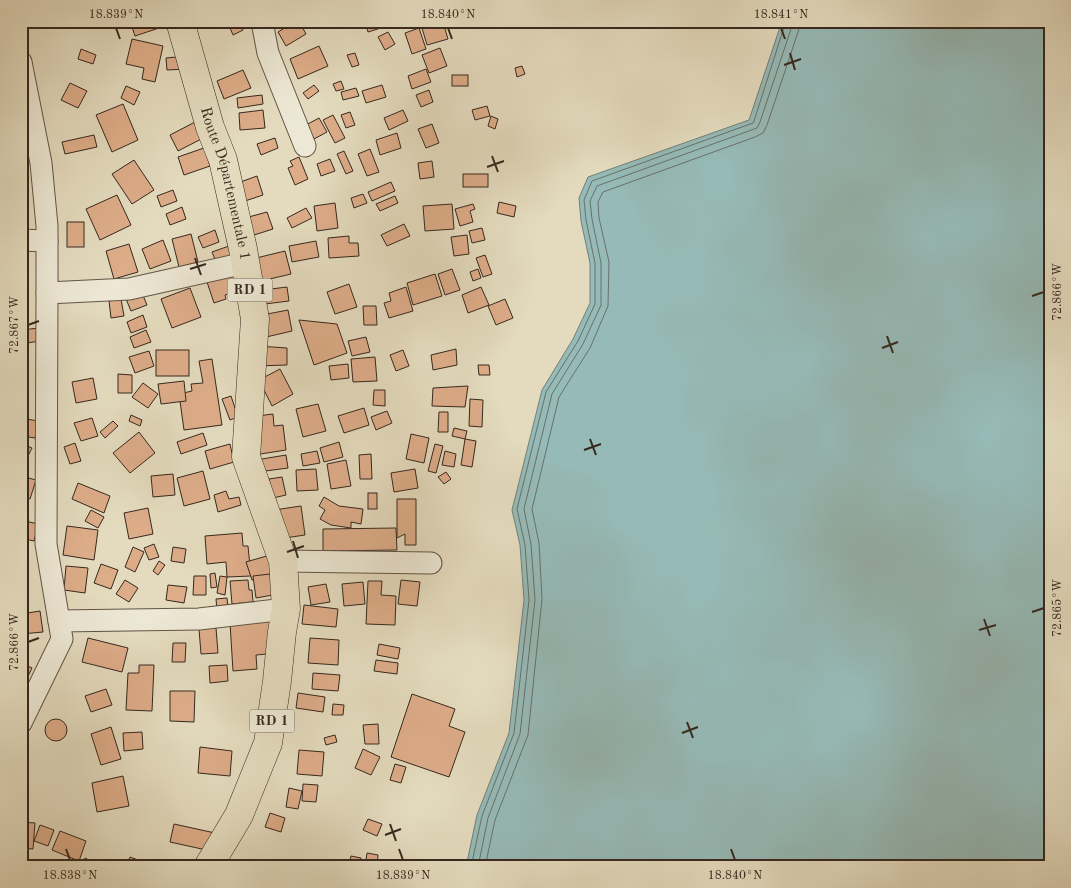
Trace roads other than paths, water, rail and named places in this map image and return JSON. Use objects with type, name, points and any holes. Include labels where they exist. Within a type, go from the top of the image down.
[{"type":"main road","name":"Route Départementale 1","points":[[180,21],[210,127],[223,160],[243,249],[255,319],[246,456],[283,562],[286,609],[268,743],[239,814],[208,867]]},
{"type":"street","points":[[264,21],[263,27],[268,53],[305,146]]},
{"type":"street","points":[[21,62],[42,163],[46,226],[47,293],[46,544],[62,639],[21,723]]},
{"type":"street","points":[[21,240],[46,241]]},
{"type":"street","points":[[47,293],[129,289],[245,263]]},
{"type":"street","points":[[283,562],[431,563]]},
{"type":"street","points":[[59,621],[199,620],[286,609]]},
{"type":"water","points":[[782,21],[1050,21],[1050,867],[466,867],[477,815],[509,733],[524,600],[520,545],[512,510],[542,390],[573,339],[590,303],[590,263],[581,221],[579,198],[588,177],[749,120]]}]
